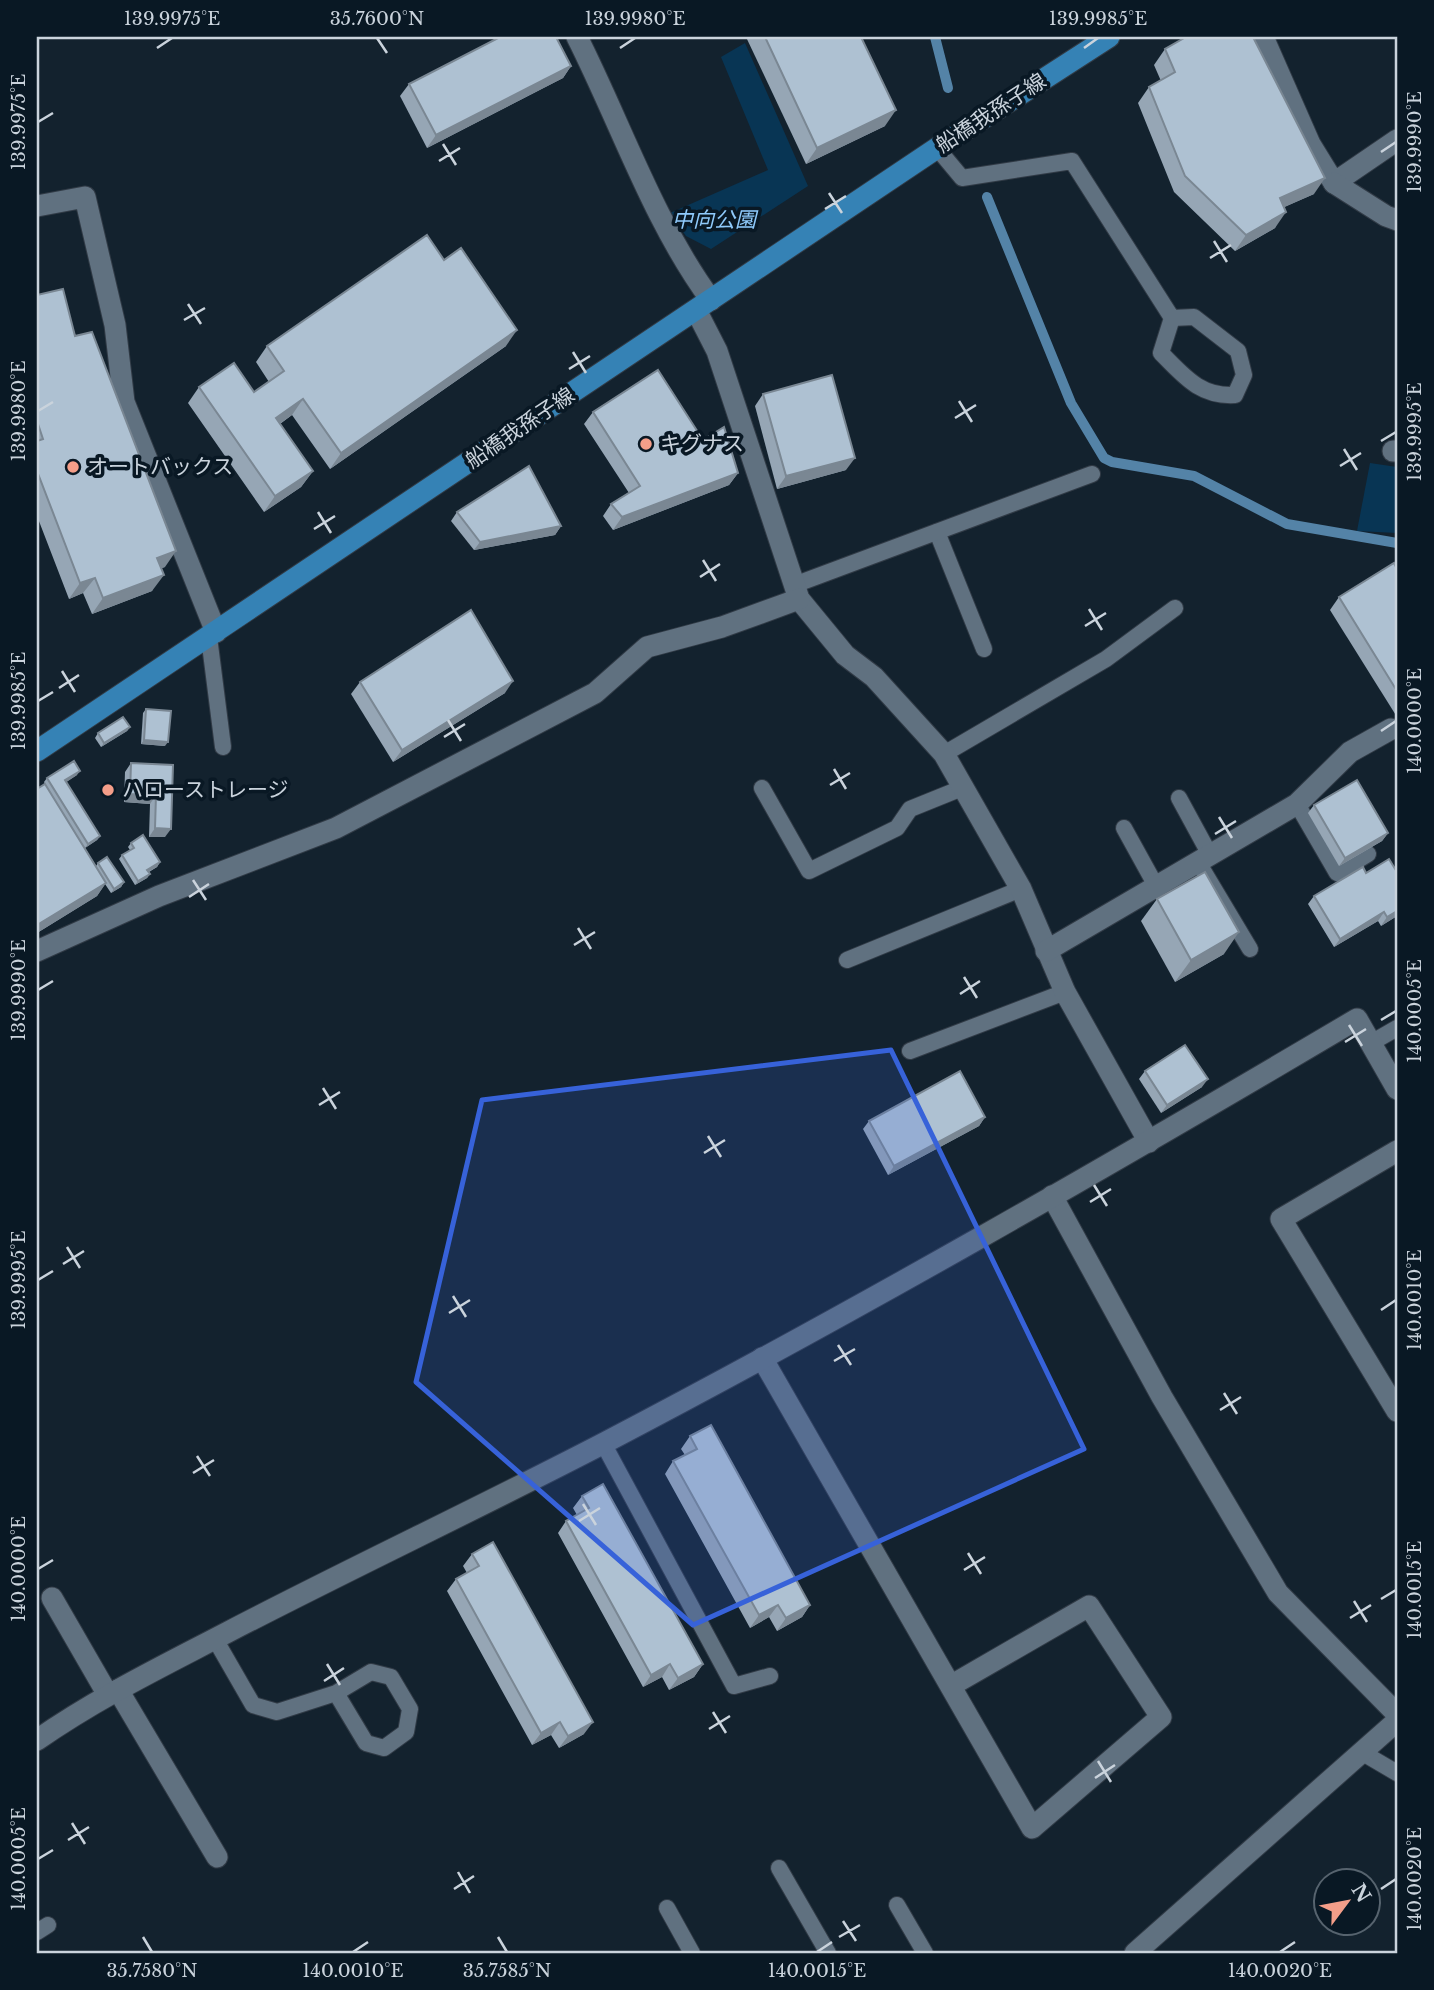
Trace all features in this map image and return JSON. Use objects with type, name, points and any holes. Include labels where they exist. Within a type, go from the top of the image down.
[{"type":"main road","name":"船橋我孫子線","points":[[37,751],[937,148],[1109,37]]},
{"type":"street","points":[[577,37],[659,215],[693,275],[797,592],[845,655],[874,677],[944,754],[1021,889],[1065,992],[1149,1142]]},
{"type":"street","points":[[1263,37],[1310,144],[1334,183],[1386,216],[1397,220]]},
{"type":"street","points":[[1334,183],[1397,140]]},
{"type":"street","points":[[37,206],[85,197],[115,326],[124,402],[212,634]]},
{"type":"street","points":[[37,951],[159,896],[336,828],[595,693],[647,647],[722,627],[797,592]]},
{"type":"street","points":[[1046,951],[1297,804],[1350,752],[1391,729]]},
{"type":"street","points":[[37,1740],[113,1692],[400,1543],[603,1443],[762,1358],[1149,1142],[1357,1019],[1397,1089]]},
{"type":"street","points":[[1397,1151],[1281,1219],[1397,1411]]},
{"type":"street","points":[[1052,1196],[1162,1397],[1278,1593],[1397,1714]]},
{"type":"street","points":[[762,1358],[1032,1828],[1161,1717],[1089,1606],[952,1685]]},
{"type":"street","points":[[52,1598],[217,1857]]},
{"type":"street","points":[[1135,1953],[1397,1721]]},
{"type":"lane","points":[[937,148],[962,178],[1072,161],[1172,318],[1161,353],[1195,388],[1219,396],[1235,395],[1244,374],[1238,351],[1194,317],[1172,318]]},
{"type":"lane","points":[[797,592],[937,532],[1092,474]]},
{"type":"lane","points":[[937,532],[984,649]]},
{"type":"lane","points":[[944,754],[1105,659],[1175,608]]},
{"type":"lane","points":[[212,634],[223,747]]},
{"type":"lane","points":[[762,788],[809,871],[897,828],[910,809],[961,788]]},
{"type":"lane","points":[[1179,798],[1204,859],[1250,949]]},
{"type":"lane","points":[[1297,804],[1337,873],[1368,854]]},
{"type":"lane","points":[[1124,828],[1156,886]]},
{"type":"lane","points":[[847,960],[1021,889]]},
{"type":"lane","points":[[910,1051],[1065,992]]},
{"type":"lane","points":[[1371,1043],[1397,1028]]},
{"type":"lane","points":[[603,1443],[733,1686],[770,1676]]},
{"type":"lane","points":[[215,1639],[253,1705],[277,1712],[336,1693],[371,1672],[391,1677],[410,1709],[406,1732],[384,1748],[366,1744],[336,1693]]},
{"type":"lane","points":[[1363,1752],[1397,1773]]},
{"type":"lane","points":[[779,1868],[828,1953]]},
{"type":"lane","points":[[897,1905],[925,1953]]},
{"type":"lane","points":[[667,1908],[692,1953]]},
{"type":"highlighted area","points":[[891,1050],[1084,1449],[693,1625],[416,1382],[482,1100]]},
{"type":"green space","name":"中向公園","points":[[745,43],[808,186],[711,249],[686,236],[670,213],[768,170],[721,57]]},
{"type":"green space","points":[[1370,463],[1397,467],[1397,533],[1357,531]]},
{"type":"building","points":[[500,37],[556,37],[571,66],[436,135],[409,84]]},
{"type":"building","points":[[765,37],[861,37],[896,110],[817,148]]},
{"type":"building","points":[[1186,37],[1253,37],[1325,178],[1280,198],[1286,212],[1246,235],[1185,176],[1149,87],[1175,72],[1165,49]]},
{"type":"building","points":[[427,235],[444,260],[461,248],[517,330],[341,453],[303,399],[276,418],[313,471],[275,496],[199,387],[234,363],[254,392],[284,371],[267,346]]},
{"type":"building","points":[[63,289],[75,336],[92,332],[176,551],[157,558],[164,575],[103,598],[95,578],[80,583],[37,471],[37,441],[43,439],[37,421],[37,295]]},
{"type":"building","points":[[658,370],[703,440],[724,427],[738,473],[622,517],[611,504],[640,486],[593,412]]},
{"type":"building","points":[[832,375],[855,458],[786,476],[763,394]]},
{"type":"building","points":[[529,466],[561,526],[480,542],[457,512]]},
{"type":"building","points":[[1394,563],[1397,569],[1397,691],[1339,597]]},
{"type":"building","points":[[471,610],[513,681],[402,750],[360,682]]},
{"type":"building","points":[[146,709],[171,711],[168,742],[144,740]]},
{"type":"building","points":[[123,717],[130,727],[104,743],[98,733]]},
{"type":"building","points":[[74,761],[80,771],[65,780],[100,836],[88,844],[47,778]]},
{"type":"building","points":[[131,763],[173,765],[171,829],[155,828],[156,795],[130,794]]},
{"type":"building","points":[[1357,780],[1388,833],[1345,858],[1314,805]]},
{"type":"building","points":[[45,784],[106,883],[37,925],[37,789]]},
{"type":"building","points":[[143,835],[160,862],[147,870],[150,874],[138,881],[122,855],[134,848],[131,843]]},
{"type":"building","points":[[107,857],[124,882],[114,889],[98,863]]},
{"type":"building","points":[[1389,859],[1397,872],[1397,911],[1387,917],[1384,912],[1340,939],[1314,896],[1363,867],[1366,873]]},
{"type":"building","points":[[1205,872],[1239,932],[1191,960],[1157,899]]},
{"type":"building","points":[[1185,1045],[1208,1079],[1167,1105],[1145,1071]]},
{"type":"building","points":[[960,1071],[985,1117],[894,1166],[869,1121]]},
{"type":"building","points":[[711,1425],[810,1605],[786,1618],[778,1605],[759,1615],[673,1461],[697,1449],[690,1436]]},
{"type":"building","points":[[603,1484],[703,1664],[678,1678],[670,1664],[651,1675],[566,1521],[589,1508],[582,1496]]},
{"type":"building","points":[[493,1542],[593,1722],[568,1736],[560,1722],[541,1733],[456,1579],[479,1566],[472,1554]]},
{"type":"waterway","points":[[935,37],[948,88]]},
{"type":"waterway","points":[[987,197],[1071,403],[1104,458],[1112,462],[1194,476],[1287,524],[1397,543]]},
{"type":"place","name":"キグナス","points":[[646,444]]},
{"type":"place","name":"オートバックス","points":[[73,467]]},
{"type":"place","name":"ハローストレージ","points":[[108,790]]}]
